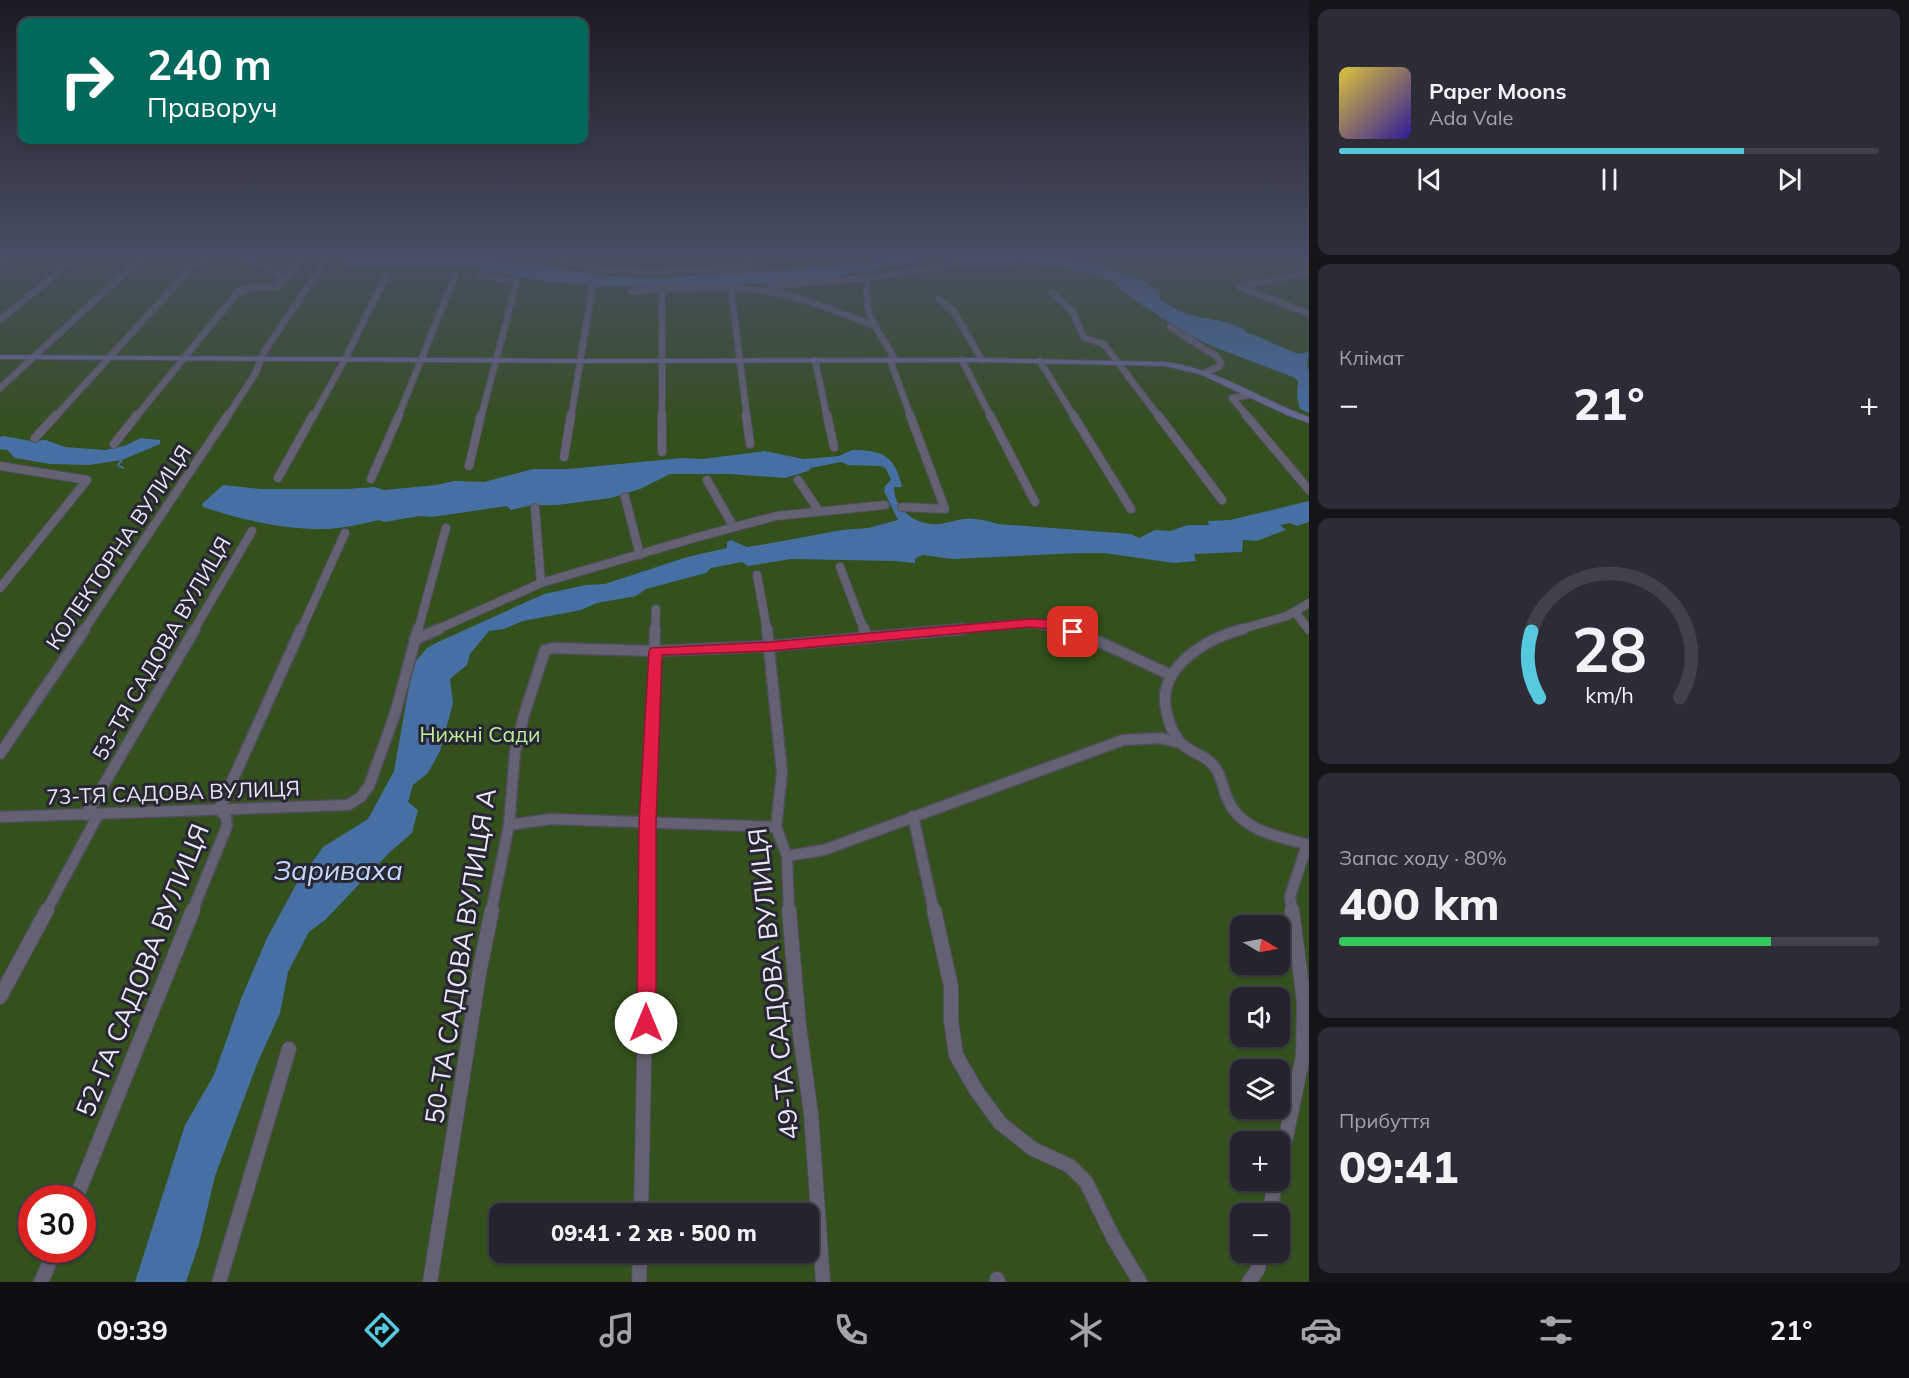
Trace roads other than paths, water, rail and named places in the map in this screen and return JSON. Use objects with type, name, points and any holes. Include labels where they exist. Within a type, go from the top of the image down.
[{"type":"street","points":[[0,388],[79,314]]},
{"type":"street","points":[[35,438],[148,314]]},
{"type":"street","points":[[114,444],[219,314]]},
{"type":"street","name":"КОЛЕКТОРНА ВУЛИЦЯ","points":[[0,754],[167,509],[291,314]]},
{"type":"street","points":[[278,478],[345,359],[367,314]]},
{"type":"street","points":[[371,479],[440,314]]},
{"type":"street","points":[[469,466],[484,401],[498,361],[509,314]]},
{"type":"street","points":[[564,457],[587,314]]},
{"type":"street","points":[[662,314],[662,452]]},
{"type":"street","points":[[734,314],[750,444]]},
{"type":"street","points":[[843,314],[875,326]]},
{"type":"street","points":[[871,314],[875,326],[886,342],[945,509],[902,507]]},
{"type":"street","points":[[955,314],[982,360]]},
{"type":"street","points":[[1074,314],[1084,338],[1104,344],[1222,501]]},
{"type":"street","points":[[1170,327],[1216,356],[1221,363],[1220,366],[1207,372]]},
{"type":"street","points":[[0,357],[498,361],[982,360],[1176,365],[1207,372],[1274,406],[1309,420]]},
{"type":"street","points":[[815,360],[834,447]]},
{"type":"street","points":[[962,360],[1035,502]]},
{"type":"street","points":[[1040,361],[1131,509]]},
{"type":"street","points":[[1251,395],[1232,398],[1309,490]]},
{"type":"street","points":[[0,476],[4,467],[87,480],[0,588]]},
{"type":"street","points":[[707,480],[733,526]]},
{"type":"street","points":[[798,480],[819,511]]},
{"type":"street","points":[[625,497],[640,555]]},
{"type":"street","points":[[414,640],[541,583],[733,526],[776,516],[885,505]]},
{"type":"street","points":[[535,508],[541,583]]},
{"type":"street","points":[[414,640],[446,528]]},
{"type":"street","name":"53-ТЯ САДОВА ВУЛИЦЯ","points":[[0,997],[92,815],[252,531]]},
{"type":"street","name":"52-ГА САДОВА ВУЛИЦЯ","points":[[81,1185],[227,826],[226,816],[219,810],[345,534]]},
{"type":"street","points":[[840,567],[867,638]]},
{"type":"street","name":"49-ТА САДОВА ВУЛИЦЯ","points":[[758,575],[770,646],[776,731],[782,773],[776,827],[787,856],[787,887],[799,1026],[811,1114],[823,1282]]},
{"type":"street","points":[[1180,744],[1163,698],[1170,675],[1196,651],[1216,638],[1267,624],[1296,613],[1309,603]]},
{"type":"street","points":[[641,1203],[648,824],[656,609]]},
{"type":"street","points":[[1296,613],[1309,630]]},
{"type":"street","points":[[656,651],[770,646],[1029,623],[1051,624],[1170,675]]},
{"type":"street","name":"73-ТЯ САДОВА ВУЛИЦЯ","points":[[0,817],[348,805],[361,797],[369,786],[395,714],[414,640]]},
{"type":"street","name":"50-ТА САДОВА ВУЛИЦЯ А","points":[[430,1282],[480,968],[509,825],[515,752],[542,654],[548,648],[656,651]]},
{"type":"street","points":[[787,856],[822,852],[859,835],[1123,740],[1160,738],[1180,744],[1212,763],[1221,775],[1233,811],[1241,820],[1263,831],[1308,845],[1290,896],[1304,1002],[1303,1056],[1287,1131]]},
{"type":"street","points":[[913,816],[951,986],[951,1020],[956,1054],[976,1090],[1000,1123],[1033,1149],[1070,1166],[1086,1182],[1114,1239],[1140,1282]]},
{"type":"street","points":[[509,825],[551,819],[776,827]]},
{"type":"street","points":[[219,1282],[289,1049]]},
{"type":"street","points":[[41,1282],[49,1263]]},
{"type":"street","points":[[639,1282],[640,1263]]},
{"type":"street","points":[[1249,1282],[1258,1269],[1259,1263]]},
{"type":"water","points":[[1156,314],[1187,314],[1225,322],[1240,327],[1247,332],[1245,333],[1298,354],[1309,352],[1307,366],[1309,370],[1309,413],[1300,409],[1297,397],[1298,381],[1293,377],[1219,349],[1187,334]]},
{"type":"water","points":[[0,437],[31,441],[46,440],[65,447],[105,450],[124,446],[141,438],[160,440],[160,444],[122,460],[89,465],[50,464],[15,458],[7,450],[0,449]]},
{"type":"water","name":"Зариваха","points":[[852,450],[871,451],[886,456],[895,468],[902,487],[894,487],[898,503],[908,515],[930,524],[974,519],[998,524],[1131,534],[1139,538],[1155,530],[1170,531],[1188,525],[1209,525],[1208,521],[1230,520],[1309,501],[1309,522],[1296,526],[1290,523],[1280,525],[1286,530],[1256,541],[1243,540],[1242,552],[1194,554],[1196,561],[1174,563],[1104,553],[952,559],[922,555],[915,559],[915,563],[791,559],[748,566],[742,562],[711,568],[706,573],[646,589],[636,596],[597,603],[581,610],[523,621],[504,629],[489,631],[470,654],[467,665],[450,679],[453,703],[440,751],[428,773],[413,785],[408,802],[418,810],[412,833],[390,852],[325,920],[309,932],[288,972],[280,1013],[257,1064],[215,1176],[199,1244],[186,1282],[135,1282],[185,1125],[214,1075],[241,999],[267,938],[297,883],[323,847],[368,819],[394,771],[412,670],[427,648],[544,594],[586,585],[605,584],[687,557],[727,548],[727,542],[731,540],[747,547],[842,530],[868,528],[898,520],[884,491],[885,486],[891,480],[886,469],[881,466],[848,465],[841,462],[811,468],[785,478],[729,474],[670,474],[640,489],[611,498],[557,505],[532,505],[511,510],[507,506],[432,517],[419,516],[385,522],[379,520],[327,529],[296,528],[249,520],[203,507],[202,504],[223,485],[260,489],[375,487],[384,490],[454,481],[484,482],[533,469],[568,469],[682,458],[702,459],[765,451],[803,459],[839,456]]},
{"type":"waterway","points":[[122,460],[118,465],[123,468]]},
{"type":"park label","name":"Нижні Сади","points":[[480,734]]}]
